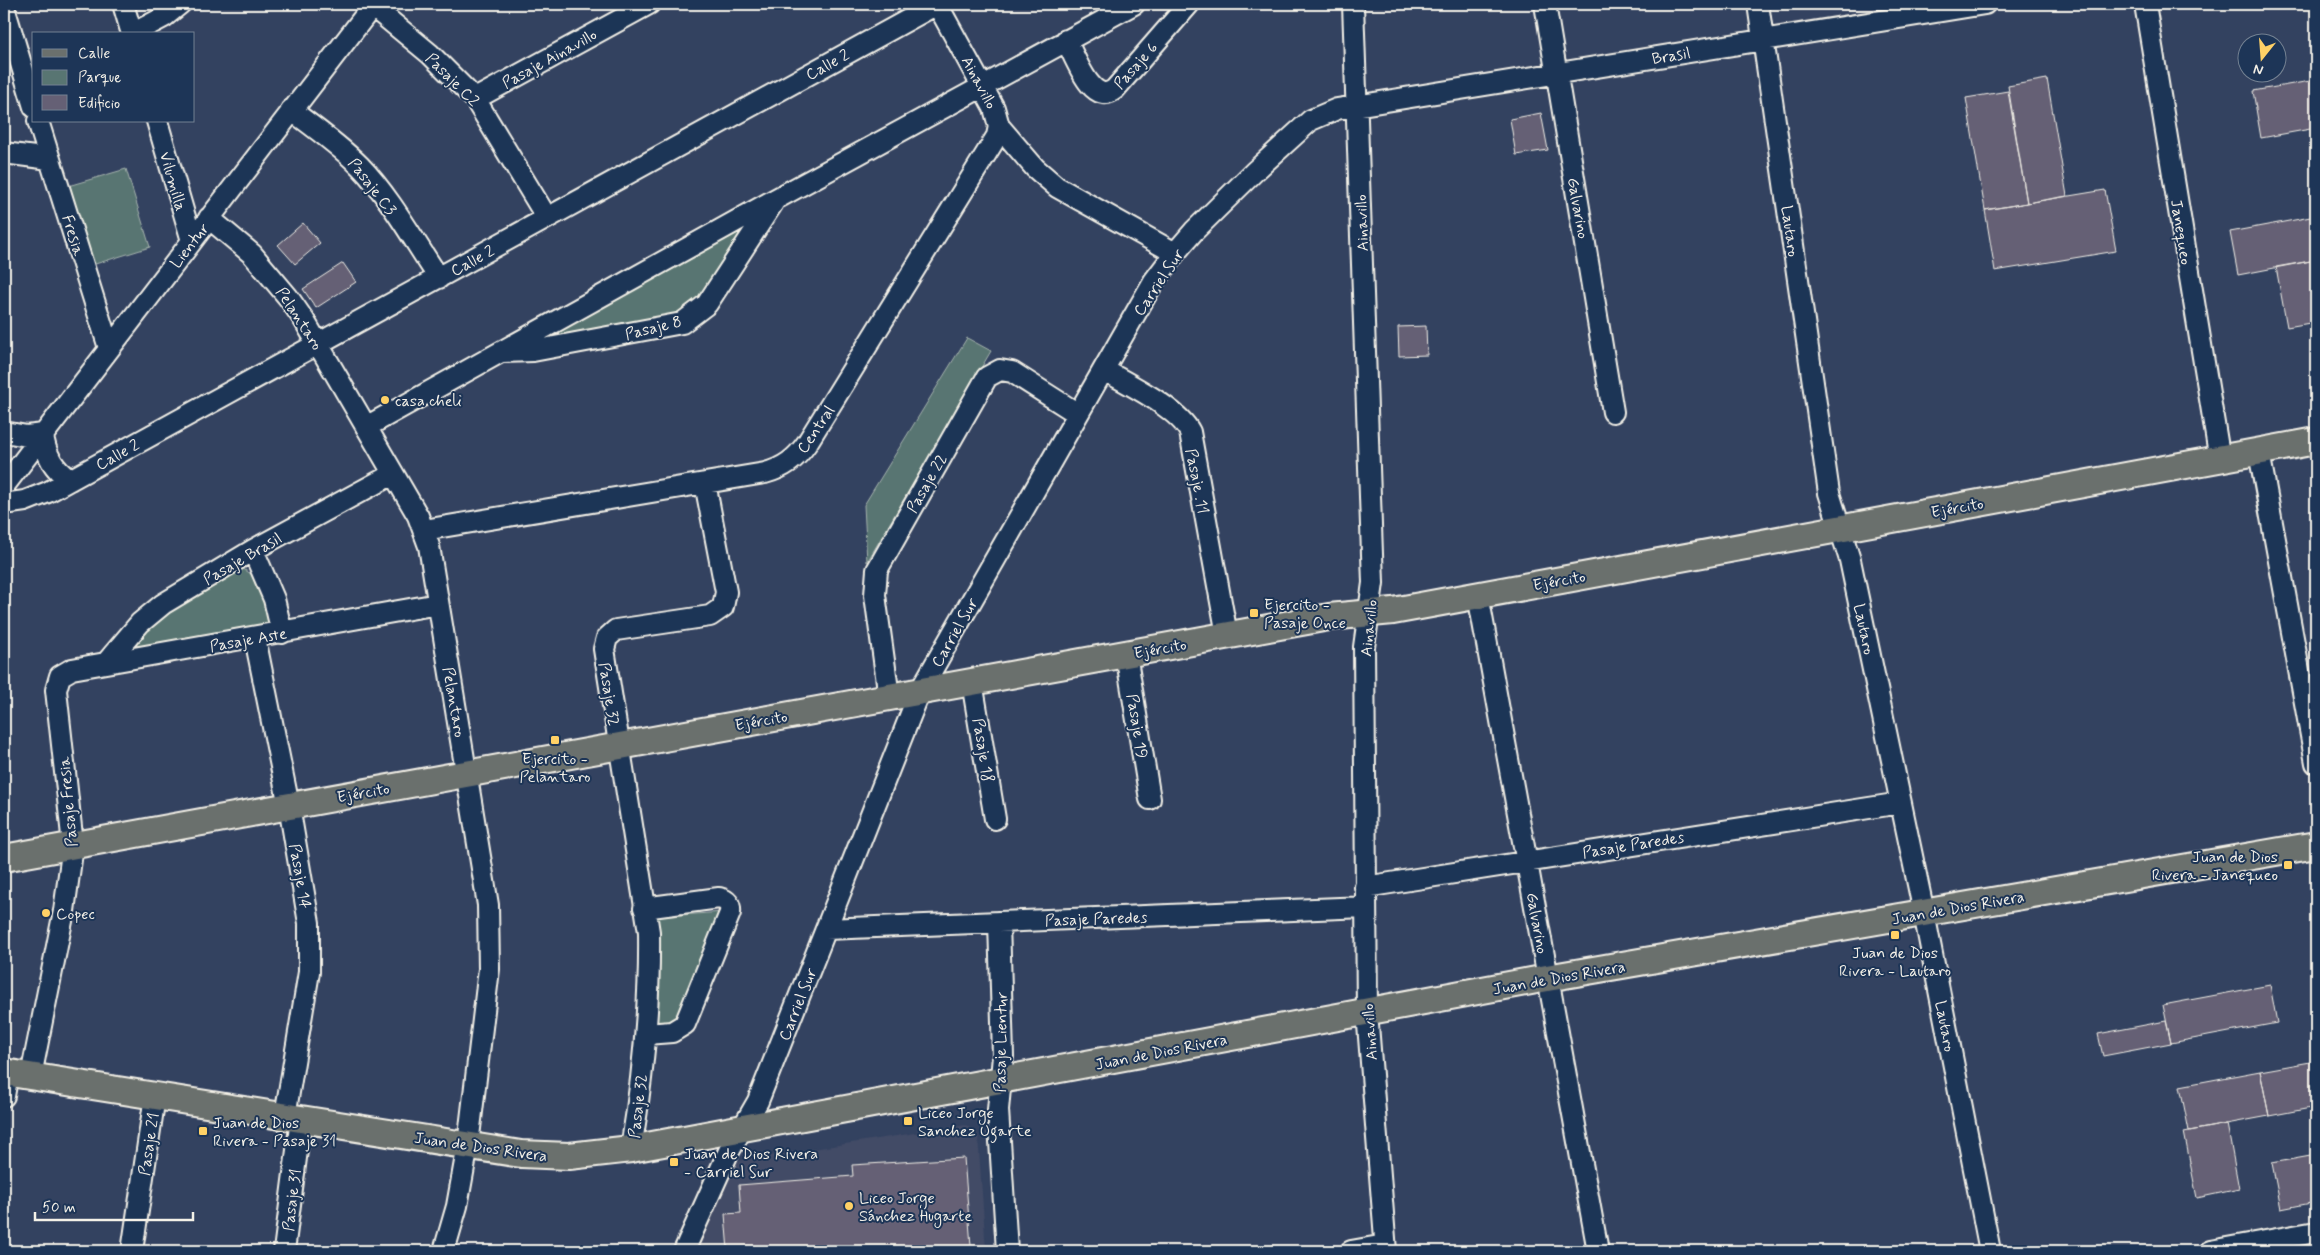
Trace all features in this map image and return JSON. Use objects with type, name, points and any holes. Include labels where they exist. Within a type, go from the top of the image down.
[{"type":"main road","name":"Ejército","points":[[4,858],[1227,635],[1330,617],[1369,613],[1478,595],[2316,441]]},
{"type":"main road","name":"Juan de Dios Rivera","points":[[12,1079],[155,1096],[546,1156],[631,1149],[1001,1082],[1548,978],[2316,845]]},
{"type":"street","points":[[123,4],[131,32]]},
{"type":"street","points":[[136,32],[164,18],[180,4]]},
{"type":"street","name":"Pasaje Ainavillo","points":[[475,98],[630,9],[649,4]]},
{"type":"street","name":"Ainavillo","points":[[937,4],[983,86],[994,108],[999,126],[1035,168],[1058,187],[1175,253]]},
{"type":"street","name":"Calle 2","points":[[4,504],[15,504],[37,498],[937,4]]},
{"type":"street","points":[[983,86],[1134,4]]},
{"type":"street","name":"Pasaje 6","points":[[1066,40],[1090,86],[1097,92],[1106,94],[1115,89],[1189,4]]},
{"type":"street","name":"Ainavillo","points":[[1353,4],[1373,583],[1364,647],[1367,1012],[1385,1248]]},
{"type":"street","name":"Galvarino","points":[[1545,4],[1614,412]]},
{"type":"street","name":"Lautaro","points":[[1758,4],[1829,493],[1850,560],[1924,913],[1990,1251]]},
{"type":"street","name":"Brasil","points":[[1357,106],[1985,4]]},
{"type":"street","name":"Janequeo","points":[[2145,4],[2220,460]]},
{"type":"street","name":"Pasaje C2","points":[[373,5],[430,54],[475,98],[547,218]]},
{"type":"street","name":"Lientur","points":[[4,486],[373,5]]},
{"type":"street","points":[[4,7],[32,100]]},
{"type":"street","name":"Pasaje 8","points":[[366,427],[983,86]]},
{"type":"street","name":"Carriel Sur","points":[[684,1251],[728,1154],[758,1101],[920,691],[1154,281],[1175,253],[1255,171],[1311,120],[1327,112],[1357,106]]},
{"type":"street","name":"Pasaje C3","points":[[291,110],[342,149],[361,167],[378,188],[439,278]]},
{"type":"street","name":"Fresia","points":[[38,122],[109,348]]},
{"type":"street","name":"Vilumilla","points":[[157,122],[192,241]]},
{"type":"street","name":"Central","points":[[424,530],[777,470],[795,459],[993,146],[999,126]]},
{"type":"street","points":[[4,153],[50,159]]},
{"type":"street","name":"Pasaje 8","points":[[501,351],[533,351],[682,323],[707,304],[774,200]]},
{"type":"street","name":"Pelantaro","points":[[209,218],[252,254],[271,275],[304,320],[424,530],[488,905],[490,946],[468,1145],[457,1206],[444,1251]]},
{"type":"street","name":"Pasaje 22","points":[[889,697],[875,595],[877,570],[987,377],[1000,370],[1012,372],[1078,414]]},
{"type":"street","name":"Pasaje .11","points":[[1104,370],[1176,414],[1190,432],[1227,635]]},
{"type":"street","points":[[4,432],[27,436],[43,434],[48,458],[62,475],[70,480]]},
{"type":"street","points":[[2259,452],[2313,724],[2316,763]]},
{"type":"street","name":"Pasaje Brasil","points":[[106,663],[140,623],[163,604],[253,550],[393,474]]},
{"type":"street","name":"Pasaje 32","points":[[631,1149],[646,1034],[649,932],[604,655],[607,638],[622,628],[715,614],[723,607],[726,600],[705,483]]},
{"type":"street","points":[[253,550],[274,599],[282,633]]},
{"type":"street","name":"Galvarino","points":[[1478,595],[1598,1251]]},
{"type":"street","name":"Pasaje Aste","points":[[60,676],[72,669],[438,604]]},
{"type":"street","name":"Pasaje 14","points":[[254,638],[289,806],[306,903],[310,944],[293,1118]]},
{"type":"street","name":"Pasaje 19","points":[[1126,654],[1150,799]]},
{"type":"street","name":"Pasaje Fresia","points":[[12,1079],[64,911],[73,845],[56,685],[60,676]]},
{"type":"street","name":"Pasaje 18","points":[[972,682],[995,819]]},
{"type":"street","name":"Pasaje Paredes","points":[[1365,887],[1900,802]]},
{"type":"street","points":[[644,908],[719,898],[729,903],[730,908],[730,913],[685,1024],[672,1032],[646,1034]]},
{"type":"street","name":"Pasaje Paredes","points":[[826,929],[1365,907]]},
{"type":"street","name":"Pasaje Lientur","points":[[999,922],[1003,1056],[998,1110],[1007,1251]]},
{"type":"street","name":"Pasaje 21","points":[[132,1251],[155,1096]]},
{"type":"street","name":"Pasaje 31","points":[[284,1251],[293,1118]]},
{"type":"street","points":[[2210,1251],[2316,1232]]},
{"type":"street","points":[[1351,1251],[1385,1248]]},
{"type":"shaded area","name":"Liceo Jorge Sánchez Hugarte","points":[[966,1125],[978,1135],[986,1251],[696,1251],[737,1161]]},
{"type":"green space","points":[[126,169],[150,247],[92,265],[68,186]]},
{"type":"green space","points":[[752,216],[706,295],[680,317],[538,341]]},
{"type":"green space","points":[[967,338],[991,351],[867,562],[864,505]]},
{"type":"green space","points":[[242,568],[251,574],[271,618],[264,629],[131,652],[129,648],[156,617]]},
{"type":"green space","points":[[723,912],[676,1024],[658,1024],[652,1017],[654,917]]},
{"type":"building","points":[[2047,79],[2067,196],[2027,203],[2008,86]]},
{"type":"building","points":[[2316,80],[2316,128],[2261,138],[2253,91]]},
{"type":"building","points":[[2008,91],[2027,203],[1985,210],[1966,98]]},
{"type":"building","points":[[1541,113],[1548,150],[1516,155],[1510,119]]},
{"type":"building","points":[[2105,190],[2116,251],[1995,271],[1985,210]]},
{"type":"building","points":[[2316,216],[2316,260],[2238,275],[2230,232]]},
{"type":"building","points":[[303,223],[320,243],[295,264],[278,245]]},
{"type":"building","points":[[2316,260],[2316,355],[2310,323],[2287,327],[2276,267]]},
{"type":"building","points":[[343,263],[356,282],[316,308],[303,289]]},
{"type":"building","points":[[1426,326],[1427,355],[1399,356],[1398,327]]},
{"type":"building","points":[[2270,985],[2277,1023],[2171,1043],[2163,1005]]},
{"type":"building","points":[[2166,1021],[2171,1043],[2103,1056],[2098,1034]]},
{"type":"building","points":[[2316,1061],[2316,1107],[2269,1116],[2260,1071]]},
{"type":"building","points":[[2260,1071],[2269,1116],[2189,1131],[2180,1086]]},
{"type":"building","points":[[2227,1124],[2239,1189],[2197,1198],[2184,1132]]},
{"type":"building","points":[[2316,1155],[2316,1202],[2281,1209],[2272,1163]]},
{"type":"building","name":"Liceo Jorge Sánchez Hugarte","points":[[964,1158],[971,1246],[966,1247],[966,1251],[728,1251],[725,1214],[741,1213],[739,1185],[853,1176],[852,1165]]},
{"type":"place","name":"casa cheli","points":[[385,400]]},
{"type":"place","name":"Ejercito - Pasaje Once","points":[[1254,613]]},
{"type":"place","name":"Ejercito - Pelantaro","points":[[555,740]]},
{"type":"place","name":"Juan de Dios Rivera - Janequeo","points":[[2288,865]]},
{"type":"place","name":"Copec","points":[[46,913]]},
{"type":"place","name":"Juan de Dios Rivera - Lautaro","points":[[1895,935]]},
{"type":"place","name":"Liceo Jorge Sanchez Ugarte","points":[[908,1121]]},
{"type":"place","name":"Juan de Dios Rivera - Pasaje 31","points":[[203,1131]]},
{"type":"place","name":"Juan de Dios Rivera - Carriel Sur","points":[[674,1162]]},
{"type":"place","name":"Liceo Jorge Sánchez Hugarte","points":[[849,1206]]}]
